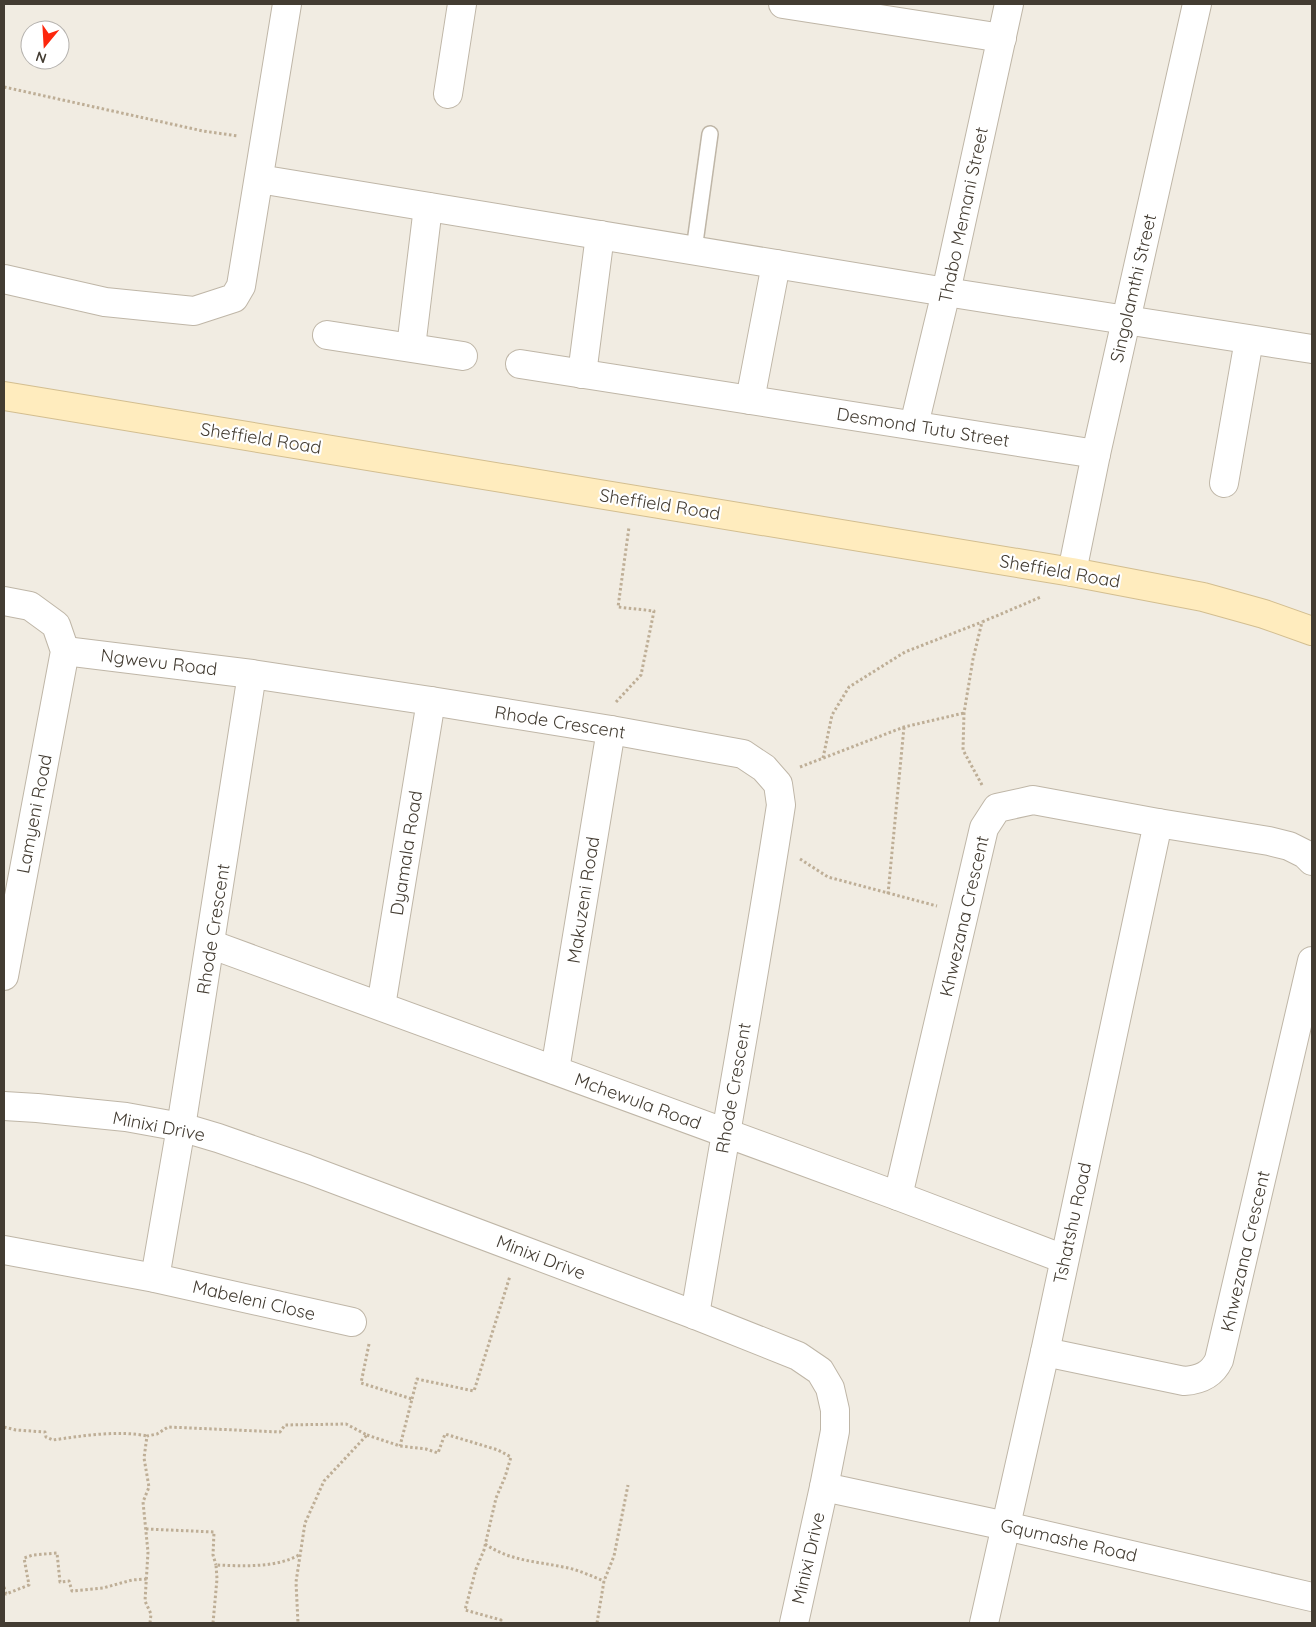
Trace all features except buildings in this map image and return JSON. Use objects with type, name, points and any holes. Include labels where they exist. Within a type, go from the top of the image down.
[{"type":"street","points":[[4,278],[104,302],[194,311],[234,298],[241,286],[288,4]]},
{"type":"street","points":[[448,94],[462,4]]},
{"type":"street","points":[[783,4],[1002,38]]},
{"type":"street","name":"Thabo Memani Street","points":[[914,426],[946,292],[1009,4]]},
{"type":"street","name":"Singolamthi Street","points":[[1072,572],[1125,321],[1197,4]]},
{"type":"street","points":[[259,179],[1312,350]]},
{"type":"street","points":[[411,347],[428,207]]},
{"type":"street","points":[[582,374],[600,234]]},
{"type":"street","points":[[750,400],[776,264]]},
{"type":"street","points":[[327,335],[463,356]]},
{"type":"street","points":[[1224,483],[1249,340]]},
{"type":"street","name":"Desmond Tutu Street","points":[[520,364],[1096,454]]},
{"type":"street","name":"Sheffield Road","points":[[4,396],[1072,572],[1203,596],[1264,614],[1312,631]]},
{"type":"street","points":[[4,601],[30,606],[56,625],[65,651]]},
{"type":"street","name":"Ngwevu Road","points":[[65,651],[252,674]]},
{"type":"street","name":"Lamyeni Road","points":[[4,976],[65,651]]},
{"type":"street","name":"Rhode Crescent","points":[[182,1127],[252,674],[431,700],[743,754],[764,768],[778,784],[781,805],[695,1316]]},
{"type":"street","name":"Dyamala Road","points":[[381,1006],[431,700]]},
{"type":"street","name":"Makuzeni Road","points":[[555,1070],[611,730]]},
{"type":"street","points":[[997,808],[1034,800],[1268,841],[1297,850],[1312,860]]},
{"type":"street","name":"Khwezana Crescent","points":[[898,1196],[984,828],[997,808]]},
{"type":"street","name":"Tshatshu Road","points":[[984,1623],[1046,1352],[1064,1259],[1158,823]]},
{"type":"street","name":"Mchewula Road","points":[[210,944],[898,1196],[1064,1259]]},
{"type":"street","name":"Khwezana Crescent","points":[[1046,1352],[1184,1381],[1196,1380],[1214,1370],[1219,1360],[1312,961]]},
{"type":"street","name":"Minixi Drive","points":[[4,1106],[126,1117],[182,1127],[307,1169],[798,1356],[820,1371],[830,1388],[835,1410],[835,1431],[794,1623]]},
{"type":"street","points":[[155,1278],[182,1127]]},
{"type":"street","name":"Mabeleni Close","points":[[4,1250],[155,1278],[352,1322]]},
{"type":"street","name":"Gqumashe Road","points":[[824,1487],[1006,1526],[1312,1597]]},
{"type":"lane","points":[[694,250],[710,134]]},
{"type":"path","points":[[4,87],[203,131],[265,140]]},
{"type":"path","points":[[611,730],[615,703],[641,675],[654,611],[618,607],[633,499]]},
{"type":"path","points":[[823,758],[832,715],[850,687],[906,652],[1054,592],[1072,572]]},
{"type":"path","points":[[982,622],[973,659],[964,713],[964,750],[997,808]]},
{"type":"path","points":[[778,784],[800,767],[904,727],[964,713]]},
{"type":"path","points":[[888,894],[904,727]]},
{"type":"path","points":[[775,847],[799,858],[828,877],[931,905],[965,910]]},
{"type":"path","points":[[400,1446],[417,1379],[474,1391],[518,1249]]},
{"type":"path","points":[[352,1322],[372,1331],[361,1384],[412,1399]]},
{"type":"path","points":[[4,1427],[16,1430],[45,1432],[46,1437],[53,1440],[122,1433],[136,1433],[147,1436],[157,1434],[168,1428],[280,1432],[285,1425],[346,1424],[367,1435],[400,1446],[426,1449],[438,1453],[445,1434],[498,1450],[511,1456],[496,1498],[466,1610],[506,1623]]},
{"type":"path","points":[[298,1623],[296,1582],[305,1523],[324,1481],[367,1435]]},
{"type":"path","points":[[147,1436],[144,1458],[149,1487],[143,1502],[148,1552],[145,1601],[150,1614],[150,1623]]},
{"type":"path","points":[[596,1623],[604,1581],[614,1556],[628,1485]]},
{"type":"path","points":[[146,1529],[214,1532],[213,1555],[217,1579],[213,1623]]},
{"type":"path","points":[[485,1544],[498,1552],[518,1559],[564,1567],[604,1581]]},
{"type":"path","points":[[4,1587],[6,1594],[29,1585],[24,1558],[33,1555],[57,1553],[60,1582],[70,1581],[72,1590],[103,1588],[132,1580],[147,1579]]},
{"type":"path","points":[[216,1565],[272,1564],[287,1562],[300,1555]]}]
